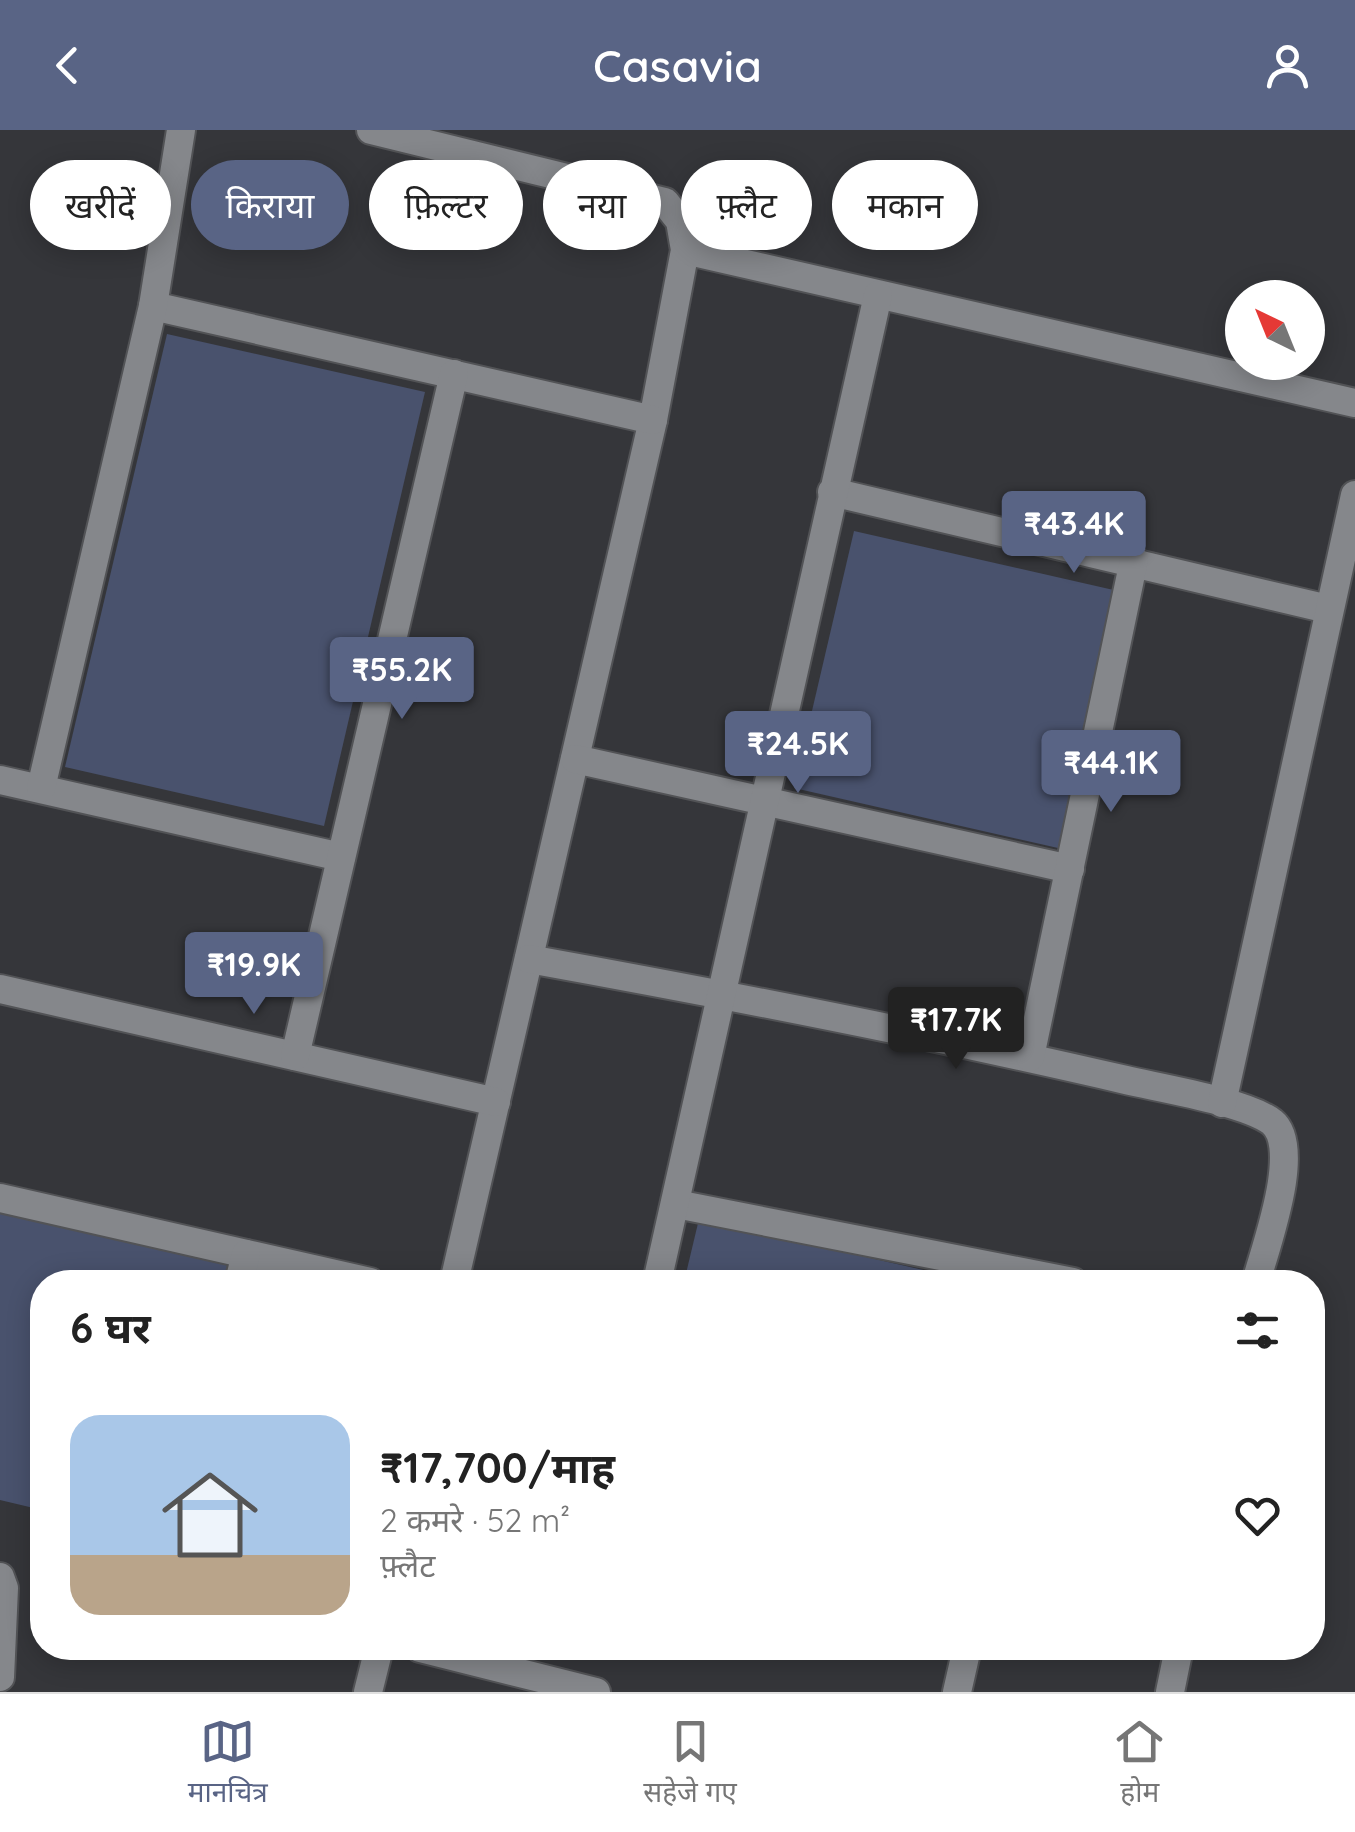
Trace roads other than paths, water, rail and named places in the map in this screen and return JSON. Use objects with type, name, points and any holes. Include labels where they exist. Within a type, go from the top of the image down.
[{"type":"street","points":[[41,788],[153,306],[182,130]]},
{"type":"street","points":[[370,130],[665,202],[681,228]]},
{"type":"street","points":[[457,1270],[653,420],[684,250],[1355,403]]},
{"type":"street","points":[[660,1270],[878,295]]},
{"type":"street","points":[[153,306],[653,420]]},
{"type":"street","points":[[295,1056],[454,374]]},
{"type":"street","points":[[832,492],[1134,560],[1328,609]]},
{"type":"street","points":[[1222,1103],[1355,495]]},
{"type":"street","points":[[1030,1058],[1134,560]]},
{"type":"street","points":[[575,759],[1070,869]]},
{"type":"street","points":[[0,780],[342,857]]},
{"type":"street","points":[[528,959],[722,994],[1030,1058],[1222,1103],[1272,1122],[1284,1139],[1286,1161],[1259,1270]]},
{"type":"street","points":[[0,989],[496,1102]]},
{"type":"street","points":[[0,1198],[317,1270]]},
{"type":"street","points":[[676,1204],[1003,1270]]},
{"type":"street","points":[[242,1270],[246,1254]]},
{"type":"street","points":[[0,1577],[4,1588],[0,1677]]},
{"type":"street","points":[[368,1692],[377,1660]]},
{"type":"street","points":[[468,1660],[596,1692]]},
{"type":"street","points":[[957,1692],[964,1660]]},
{"type":"street","points":[[1170,1692],[1177,1660]]}]
